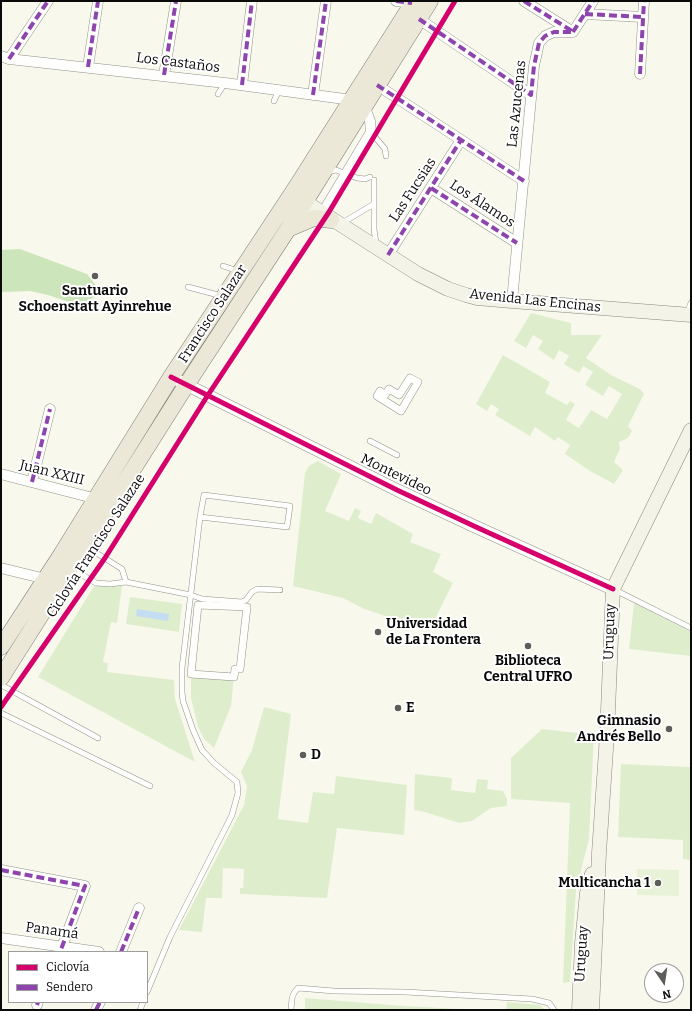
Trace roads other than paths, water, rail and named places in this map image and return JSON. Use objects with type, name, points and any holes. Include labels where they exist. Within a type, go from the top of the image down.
[{"type":"main road","name":"Francisco Salazar","points":[[78,542],[97,499],[171,377],[241,272],[298,198],[358,102],[377,85],[430,1]]},
{"type":"main road","name":"Francisco Salazar","points":[[2,646],[59,570],[187,384],[288,229],[298,198],[321,175],[358,102],[413,2]]},
{"type":"main road","name":"Avenida Las Encinas","points":[[298,198],[418,274],[454,291],[477,298],[666,313],[690,309]]},
{"type":"main road","points":[[288,229],[314,218],[331,220]]},
{"type":"main road","points":[[666,313],[686,321],[691,326]]},
{"type":"main road","name":"Uruguay","points":[[592,1010],[599,853],[606,762],[613,589],[691,430]]},
{"type":"main road","name":"Francisco Salazar","points":[[1,678],[59,570]]},
{"type":"main road","name":"Uruguay","points":[[579,1010],[582,943],[587,893],[599,853]]},
{"type":"street","points":[[5,57],[48,1]]},
{"type":"street","points":[[88,67],[98,1]]},
{"type":"street","points":[[164,76],[176,1]]},
{"type":"street","points":[[242,85],[252,1]]},
{"type":"street","points":[[313,95],[326,1]]},
{"type":"street","points":[[396,1],[413,2]]},
{"type":"street","points":[[524,1],[573,32],[593,1]]},
{"type":"street","points":[[640,74],[644,1]]},
{"type":"street","points":[[585,14],[643,17]]},
{"type":"street","points":[[419,19],[531,95]]},
{"type":"street","name":"Las Azucenas","points":[[512,301],[534,66],[539,43],[545,36],[554,32],[573,32]]},
{"type":"street","name":"Los Castaños","points":[[5,57],[242,85],[358,102]]},
{"type":"street","points":[[377,85],[524,181]]},
{"type":"street","points":[[331,220],[346,174],[371,132],[370,121],[358,102]]},
{"type":"street","name":"Las Fucsias","points":[[383,253],[431,188],[461,140]]},
{"type":"street","name":"Los Álamos","points":[[431,188],[517,243]]},
{"type":"street","name":"Montevideo","points":[[171,377],[397,490],[613,589]]},
{"type":"street","points":[[410,378],[418,382],[401,411],[376,396],[380,391],[385,395],[389,389],[399,395],[410,378]]},
{"type":"street","points":[[32,482],[50,409]]},
{"type":"street","name":"Juan XXIII","points":[[1,474],[97,499]]},
{"type":"street","points":[[1,568],[59,570]]},
{"type":"street","points":[[198,605],[247,607],[240,669],[235,669],[234,677],[191,674],[198,605]]},
{"type":"street","points":[[1,870],[85,886],[61,949]]},
{"type":"street","points":[[122,951],[139,908]]},
{"type":"street","name":"Panamá","points":[[1,938],[61,949],[86,951]]},
{"type":"lane","points":[[218,94],[225,83]]},
{"type":"lane","points":[[274,101],[279,90]]},
{"type":"lane","points":[[371,132],[385,149],[386,156]]},
{"type":"lane","points":[[321,175],[336,170],[361,179],[372,179],[374,236],[383,253]]},
{"type":"lane","points":[[331,220],[374,204]]},
{"type":"lane","points":[[224,266],[241,272]]},
{"type":"lane","points":[[188,287],[224,297]]},
{"type":"lane","points":[[370,441],[397,455]]},
{"type":"lane","points":[[148,990],[170,937],[232,816],[238,793],[237,782],[214,763],[202,750],[183,701],[181,683],[182,668],[200,517],[204,495],[290,506],[287,527],[200,517]]},
{"type":"lane","points":[[78,542],[122,569],[126,582]]},
{"type":"lane","points":[[59,570],[96,583],[110,584],[126,582],[191,595],[202,599],[242,602],[257,589],[280,590]]},
{"type":"lane","points":[[613,589],[691,628]]},
{"type":"lane","points":[[1,685],[98,738]]},
{"type":"lane","points":[[1,713],[150,786]]},
{"type":"lane","points":[[291,1010],[292,998],[298,988],[532,999],[549,1003],[554,1010]]},
{"type":"water","points":[[137,609],[169,614],[168,621],[136,616]]},
{"type":"place","name":"Santuario Schoenstatt Ayinrehue","points":[[95,276]]},
{"type":"place","name":"Universidad de La Frontera","points":[[378,632]]},
{"type":"place","name":"Biblioteca Central UFRO","points":[[528,646]]},
{"type":"place","name":"E","points":[[398,708]]},
{"type":"place","name":"Gimnasio Andrés Bello","points":[[669,729]]},
{"type":"place","name":"D","points":[[303,755]]},
{"type":"place","name":"Multicancha 1","points":[[658,883]]}]
